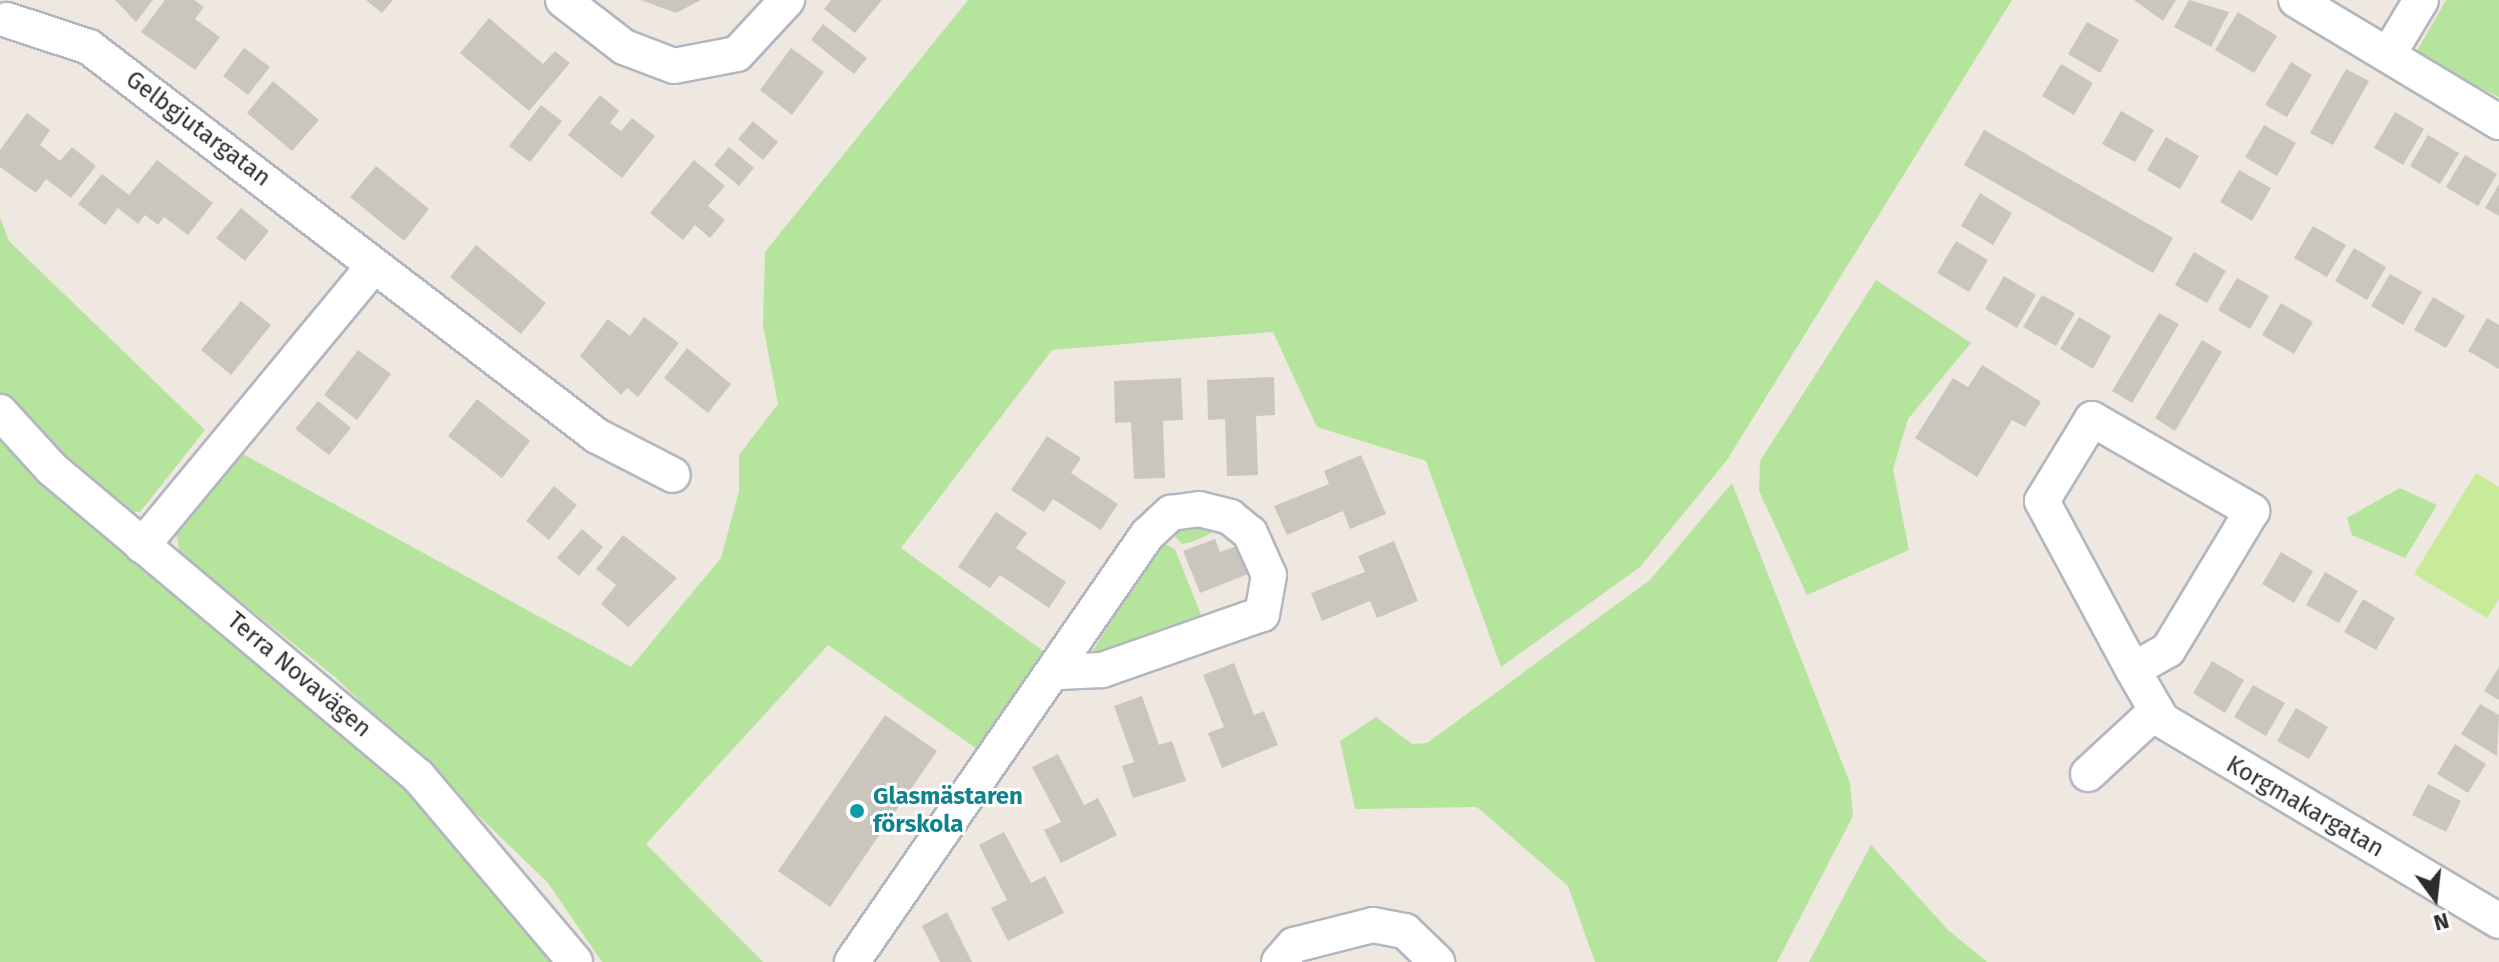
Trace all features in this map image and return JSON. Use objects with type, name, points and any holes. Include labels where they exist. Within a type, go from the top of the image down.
[{"type":"street","points":[[563,0],[636,54],[674,66],[737,54],[787,0]]},
{"type":"street","points":[[2296,0],[2499,122]]},
{"type":"street","points":[[2388,55],[2421,0]]},
{"type":"street","name":"Gelbgjutargatan","points":[[7,20],[89,47],[597,436],[673,475]]},
{"type":"street","points":[[142,546],[373,267]]},
{"type":"street","name":"Terra Novavägen","points":[[0,412],[52,469],[418,776],[575,962]]},
{"type":"street","name":"Korgmakargatan","points":[[2133,670],[2168,650],[2252,511],[2092,419],[2042,501],[2133,670],[2156,711],[2230,764],[2499,921]]},
{"type":"street","points":[[852,962],[1059,672],[1147,535],[1171,513],[1199,509],[1230,517],[1250,533],[1269,575],[1262,614],[1102,670],[1059,672]]},
{"type":"street","points":[[2088,774],[2156,711]]},
{"type":"street","points":[[1279,962],[1294,945],[1373,925],[1405,931],[1437,962]]},
{"type":"green space","points":[[968,0],[2012,0],[1727,460],[1640,567],[1501,667],[1426,461],[1317,427],[1273,332],[1052,350],[901,548],[1053,658],[980,751],[828,645],[646,844],[763,962],[602,962],[548,883],[335,677],[180,553],[174,524],[232,448],[631,667],[721,558],[739,491],[739,455],[778,404],[763,325],[765,252]]},
{"type":"green space","points":[[2446,0],[2499,0],[2499,97],[2414,56]]},
{"type":"green space","points":[[0,217],[9,241],[205,430],[140,512],[117,511],[0,400]]},
{"type":"green space","points":[[1876,280],[1971,343],[1908,419],[1893,469],[1909,550],[1807,595],[1759,491],[1760,461]]},
{"type":"green space","points":[[0,441],[109,541],[356,737],[562,962],[0,962]]},
{"type":"green space","points":[[2476,473],[2499,487],[2499,599],[2487,618],[2414,574]]},
{"type":"green space","points":[[1732,483],[1850,783],[1853,816],[1777,962],[1595,962],[1568,886],[1477,807],[1355,809],[1340,741],[1376,717],[1412,744],[1427,743],[1650,580]]},
{"type":"green space","points":[[2400,488],[2437,505],[2405,558],[2352,535],[2347,518]]},
{"type":"green space","points":[[1211,522],[1214,532],[1192,542],[1182,544],[1170,531]]},
{"type":"green space","points":[[1159,541],[1175,549],[1203,620],[1106,658],[1091,654]]},
{"type":"green space","points":[[1871,845],[1948,930],[1987,962],[1809,962]]},
{"type":"building","points":[[115,0],[153,0],[136,22]]},
{"type":"building","points":[[165,0],[194,0],[204,7],[195,19],[220,37],[195,70],[141,32]]},
{"type":"building","points":[[366,0],[393,0],[382,13]]},
{"type":"building","points":[[641,0],[701,0],[676,13]]},
{"type":"building","points":[[831,0],[882,0],[855,33],[824,9]]},
{"type":"building","points":[[2134,0],[2176,0],[2163,21]]},
{"type":"building","points":[[2189,0],[2229,12],[2211,47],[2174,27]]},
{"type":"building","points":[[2238,12],[2277,36],[2254,73],[2215,50]]},
{"type":"building","points":[[489,18],[543,64],[555,51],[570,63],[529,111],[460,53]]},
{"type":"building","points":[[2087,22],[2119,40],[2100,73],[2068,54]]},
{"type":"building","points":[[823,24],[867,58],[854,74],[811,40]]},
{"type":"building","points":[[244,48],[270,67],[248,95],[223,76]]},
{"type":"building","points":[[791,48],[824,72],[792,115],[760,90]]},
{"type":"building","points":[[2291,62],[2312,75],[2287,117],[2265,105]]},
{"type":"building","points":[[2061,64],[2093,83],[2074,115],[2042,96]]},
{"type":"building","points":[[2346,69],[2369,81],[2333,145],[2310,133]]},
{"type":"building","points":[[273,81],[319,120],[292,151],[247,113]]},
{"type":"building","points":[[600,95],[619,111],[610,123],[621,131],[632,118],[655,136],[622,178],[568,135]]},
{"type":"building","points":[[541,105],[562,121],[530,162],[509,146]]},
{"type":"building","points":[[2121,111],[2154,130],[2135,162],[2102,144]]},
{"type":"building","points":[[2395,112],[2424,129],[2403,165],[2374,148]]},
{"type":"building","points":[[27,113],[50,130],[40,145],[60,161],[72,147],[96,166],[71,198],[46,179],[36,193],[0,167],[0,150]]},
{"type":"building","points":[[753,121],[778,142],[763,160],[738,139]]},
{"type":"building","points":[[2264,125],[2296,143],[2277,176],[2245,157]]},
{"type":"building","points":[[1984,130],[2173,238],[2153,273],[1964,165]]},
{"type":"building","points":[[2428,135],[2459,153],[2440,184],[2410,166]]},
{"type":"building","points":[[2166,137],[2199,156],[2180,189],[2147,170]]},
{"type":"building","points":[[729,147],[754,168],[739,186],[714,165]]},
{"type":"building","points":[[2465,155],[2497,174],[2478,206],[2446,187]]},
{"type":"building","points":[[157,160],[213,203],[188,235],[164,217],[158,225],[145,215],[138,224],[118,208],[105,225],[78,204],[102,174],[129,195]]},
{"type":"building","points":[[694,160],[725,186],[708,206],[725,220],[710,238],[695,225],[683,240],[650,213]]},
{"type":"building","points":[[376,166],[429,209],[404,241],[350,197]]},
{"type":"building","points":[[2239,170],[2271,188],[2252,221],[2220,202]]},
{"type":"building","points":[[2499,184],[2499,216],[2485,208]]},
{"type":"building","points":[[1980,193],[2012,213],[1993,245],[1961,226]]},
{"type":"building","points":[[241,208],[269,231],[245,261],[216,238]]},
{"type":"building","points":[[2313,226],[2346,245],[2327,277],[2294,258]]},
{"type":"building","points":[[1956,241],[1988,260],[1969,292],[1937,273]]},
{"type":"building","points":[[476,245],[546,303],[521,334],[450,277]]},
{"type":"building","points":[[2354,248],[2386,267],[2367,300],[2335,281]]},
{"type":"building","points":[[2194,252],[2226,271],[2207,303],[2175,285]]},
{"type":"building","points":[[2390,274],[2422,292],[2403,325],[2371,306]]},
{"type":"building","points":[[2004,276],[2036,295],[2017,328],[1985,309]]},
{"type":"building","points":[[2237,278],[2269,296],[2250,329],[2218,310]]},
{"type":"building","points":[[2042,295],[2075,313],[2056,346],[2023,327]]},
{"type":"building","points":[[2433,297],[2465,316],[2446,348],[2414,330]]},
{"type":"building","points":[[241,301],[271,325],[231,375],[201,350]]},
{"type":"building","points":[[2281,303],[2313,322],[2294,354],[2262,335]]},
{"type":"building","points":[[2159,313],[2179,324],[2132,403],[2112,391]]},
{"type":"building","points":[[644,317],[679,343],[638,397],[627,388],[621,395],[580,356],[608,319],[630,336]]},
{"type":"building","points":[[2079,317],[2111,336],[2093,369],[2060,349]]},
{"type":"building","points":[[2487,318],[2499,325],[2499,369],[2468,351]]},
{"type":"building","points":[[2202,340],[2222,352],[2175,431],[2155,418]]},
{"type":"building","points":[[687,348],[731,384],[708,413],[664,378]]},
{"type":"building","points":[[358,350],[391,374],[357,420],[324,395]]},
{"type":"building","points":[[1982,365],[2041,402],[2025,427],[2012,420],[1977,477],[1915,438],[1953,378],[1968,387]]},
{"type":"building","points":[[1274,377],[1275,415],[1256,416],[1258,475],[1227,476],[1225,419],[1208,420],[1207,380]]},
{"type":"building","points":[[1181,378],[1183,420],[1163,421],[1165,478],[1134,479],[1131,422],[1115,423],[1114,381]]},
{"type":"building","points":[[477,399],[530,441],[502,478],[448,436]]},
{"type":"building","points":[[318,401],[351,428],[329,455],[295,429]]},
{"type":"building","points":[[1047,436],[1081,458],[1071,473],[1118,504],[1101,530],[1053,499],[1044,512],[1011,490]]},
{"type":"building","points":[[1361,455],[1386,514],[1350,529],[1343,511],[1287,535],[1274,506],[1329,484],[1324,471]]},
{"type":"building","points":[[554,486],[577,505],[549,540],[526,521]]},
{"type":"building","points":[[996,512],[1027,533],[1016,548],[1066,582],[1049,608],[1000,575],[990,588],[958,567]]},
{"type":"building","points":[[582,529],[603,547],[579,576],[557,558]]},
{"type":"building","points":[[623,535],[677,578],[628,627],[601,604],[616,585],[596,569]]},
{"type":"building","points":[[1215,539],[1220,552],[1237,546],[1248,574],[1200,593],[1183,551]]},
{"type":"building","points":[[1394,541],[1418,601],[1377,618],[1370,601],[1322,621],[1311,593],[1365,572],[1358,556]]},
{"type":"building","points":[[2281,552],[2313,571],[2294,603],[2262,584]]},
{"type":"building","points":[[2325,572],[2358,591],[2339,623],[2306,605]]},
{"type":"building","points":[[2363,599],[2395,618],[2376,650],[2344,632]]},
{"type":"building","points":[[2212,661],[2244,680],[2225,713],[2193,693]]},
{"type":"building","points":[[1234,663],[1254,715],[1264,711],[1278,745],[1222,768],[1208,733],[1224,727],[1203,675]]},
{"type":"building","points":[[2499,667],[2499,700],[2484,691]]},
{"type":"building","points":[[2253,685],[2285,703],[2266,736],[2234,717]]},
{"type":"building","points":[[1142,696],[1159,745],[1172,741],[1186,781],[1133,798],[1122,766],[1134,762],[1114,706]]},
{"type":"building","points":[[2480,704],[2499,715],[2497,756],[2461,734]]},
{"type":"building","points":[[2296,708],[2328,727],[2309,759],[2277,741]]},
{"type":"building","name":"Glasmästaren förskola","points":[[885,715],[937,751],[830,907],[778,871]]},
{"type":"building","points":[[2455,744],[2486,764],[2468,793],[2437,774]]},
{"type":"building","points":[[1058,754],[1084,805],[1098,798],[1117,835],[1061,863],[1044,830],[1061,822],[1032,767]]},
{"type":"building","points":[[2428,784],[2461,801],[2446,832],[2412,815]]},
{"type":"building","points":[[1004,832],[1031,883],[1045,876],[1064,913],[1008,941],[991,908],[1007,900],[979,845]]},
{"type":"building","points":[[947,912],[972,962],[940,962],[922,926]]},
{"type":"place","name":"Glasmästaren förskola","points":[[857,811]]}]
